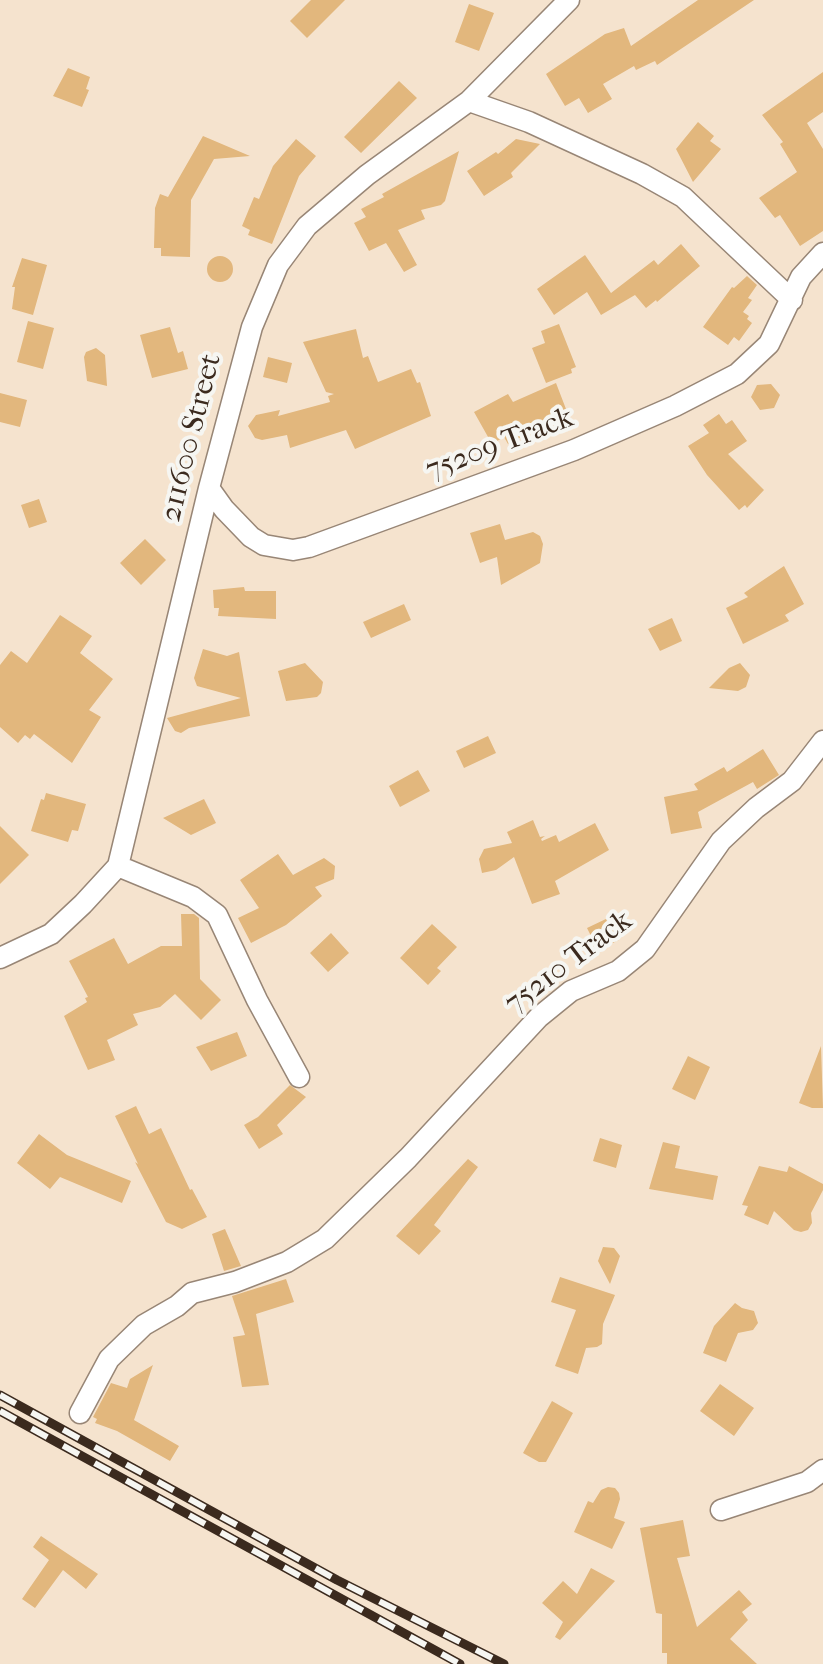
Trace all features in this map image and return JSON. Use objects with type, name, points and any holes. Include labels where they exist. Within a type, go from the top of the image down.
[{"type":"street","name":"211600 Street","points":[[0,958],[51,934],[118,866],[209,488],[252,327],[278,265],[307,226],[367,175],[469,101],[569,0]]},
{"type":"street","points":[[469,101],[529,122],[642,174],[683,197],[792,300]]},
{"type":"street","name":"75209 Track","points":[[209,488],[251,537],[264,545],[293,550],[309,547],[574,450],[675,406],[737,374],[769,344],[801,277],[823,253]]},
{"type":"street","name":"75210 Track","points":[[80,1413],[109,1359],[144,1325],[177,1306],[192,1293],[235,1282],[287,1262],[325,1239],[408,1158],[539,1017],[571,991],[618,971],[645,949],[721,841],[756,808],[792,781],[823,741]]},
{"type":"street","points":[[118,866],[193,897],[217,915],[257,1000],[299,1077]]},
{"type":"street","points":[[721,1510],[807,1482],[823,1470]]},
{"type":"building","points":[[311,0],[345,0],[307,38],[290,21]]},
{"type":"building","points":[[698,0],[754,0],[657,65],[655,61],[636,70],[634,66],[603,84],[612,99],[588,113],[579,98],[565,106],[546,74],[605,34],[624,28],[631,46]]},
{"type":"building","points":[[469,4],[494,13],[479,51],[455,42]]},
{"type":"building","points":[[68,68],[90,77],[82,107],[53,96]]},
{"type":"building","points":[[823,72],[823,112],[807,123],[823,149],[823,231],[800,246],[780,215],[775,218],[759,198],[797,172],[780,144],[783,142],[762,115]]},
{"type":"building","points":[[399,81],[417,98],[361,153],[344,137]]},
{"type":"building","points":[[698,122],[714,136],[710,141],[721,149],[693,182],[676,149]]},
{"type":"building","points":[[203,136],[250,156],[214,159],[191,200],[190,257],[161,256],[161,248],[154,248],[155,208],[160,194],[168,197]]},
{"type":"building","points":[[296,139],[316,156],[299,176],[272,244],[248,235],[250,230],[242,226],[254,197],[259,199],[273,166]]},
{"type":"building","points":[[516,139],[540,144],[511,173],[513,177],[484,196],[467,171],[496,152],[498,154]]},
{"type":"building","points":[[459,151],[445,201],[421,210],[425,219],[398,230],[417,265],[404,272],[386,243],[369,251],[354,223],[366,217],[361,209]]},
{"type":"building","points":[[681,244],[700,266],[646,308],[635,295],[601,315],[587,292],[554,315],[537,289],[585,255],[611,293],[654,260],[658,265]]},
{"type":"building","points":[[220,256],[229,260],[233,269],[229,278],[220,282],[211,278],[207,269],[211,260]]},
{"type":"building","points":[[22,258],[47,265],[33,315],[12,309],[15,287],[12,287]]},
{"type":"building","points":[[747,276],[757,285],[748,298],[752,300],[743,312],[752,323],[739,341],[734,337],[728,345],[703,327],[732,287]]},
{"type":"building","points":[[28,321],[54,328],[43,369],[17,362]]},
{"type":"building","points":[[559,324],[576,367],[571,369],[572,373],[546,383],[532,348],[545,343],[541,331]]},
{"type":"building","points":[[170,327],[178,353],[183,351],[188,369],[152,378],[140,335]]},
{"type":"building","points":[[356,329],[363,358],[368,356],[378,382],[411,369],[417,383],[420,382],[431,416],[355,449],[346,430],[290,448],[287,435],[262,440],[255,438],[248,426],[256,415],[280,410],[278,416],[330,402],[328,396],[334,394],[326,392],[303,342]]},
{"type":"building","points":[[96,348],[105,355],[107,386],[87,381],[84,357],[86,352]]},
{"type":"building","points":[[268,357],[292,363],[287,383],[263,377]]},
{"type":"building","points":[[556,383],[566,409],[508,444],[504,437],[492,444],[474,412],[508,394],[513,402]]},
{"type":"building","points":[[771,384],[780,395],[774,408],[760,410],[751,397],[757,385]]},
{"type":"building","points":[[0,393],[27,400],[20,427],[0,422]]},
{"type":"building","points":[[719,414],[726,424],[732,420],[747,441],[728,454],[764,490],[747,508],[745,505],[739,510],[707,475],[688,446],[709,433],[703,425]]},
{"type":"building","points":[[39,499],[47,522],[29,528],[21,505]]},
{"type":"building","points":[[500,524],[505,540],[533,532],[540,536],[543,544],[540,563],[501,585],[497,557],[480,563],[470,533]]},
{"type":"building","points":[[145,539],[166,560],[141,585],[120,563]]},
{"type":"building","points":[[784,566],[804,604],[785,615],[789,621],[743,644],[726,608],[748,597],[744,593]]},
{"type":"building","points":[[244,587],[245,591],[276,591],[276,619],[218,616],[219,608],[214,608],[213,590]]},
{"type":"building","points":[[404,604],[411,620],[371,638],[363,622]]},
{"type":"building","points":[[60,615],[92,636],[80,653],[113,679],[89,710],[101,717],[72,763],[34,734],[30,739],[25,735],[18,743],[0,727],[0,665],[11,651],[27,663]]},
{"type":"building","points":[[672,618],[682,641],[660,651],[648,629]]},
{"type":"building","points":[[203,649],[227,656],[239,652],[250,716],[189,728],[181,733],[175,731],[167,718],[241,698],[197,686],[194,678]]},
{"type":"building","points":[[305,663],[323,682],[321,693],[317,697],[286,701],[278,671]]},
{"type":"building","points":[[740,663],[750,675],[746,687],[738,691],[709,688],[729,668]]},
{"type":"building","points":[[488,736],[496,753],[464,768],[456,751]]},
{"type":"building","points":[[763,749],[779,775],[757,789],[753,782],[698,812],[702,828],[671,834],[664,797],[698,790],[694,784],[724,767],[727,772]]},
{"type":"building","points":[[418,770],[430,791],[400,807],[389,786]]},
{"type":"building","points":[[46,793],[86,804],[78,831],[72,830],[68,842],[31,831],[41,799],[44,800]]},
{"type":"building","points":[[204,799],[216,823],[191,835],[163,818]]},
{"type":"building","points":[[533,820],[540,837],[545,836],[542,841],[556,835],[559,842],[595,823],[609,850],[555,881],[560,894],[532,904],[514,857],[496,870],[482,873],[479,859],[484,849],[512,843],[507,832]]},
{"type":"building","points":[[0,826],[29,855],[0,884]]},
{"type":"building","points":[[278,854],[293,875],[324,858],[335,866],[334,879],[315,887],[322,896],[286,925],[251,943],[238,918],[259,908],[240,880]]},
{"type":"building","points":[[181,914],[194,914],[199,918],[200,979],[221,1000],[201,1020],[175,994],[160,1007],[133,1014],[138,1025],[107,1040],[115,1060],[88,1070],[64,1016],[87,1002],[85,998],[88,997],[69,961],[114,938],[128,964],[161,946],[182,946]]},
{"type":"building","points":[[608,918],[619,940],[598,950],[587,928]]},
{"type":"building","points":[[432,924],[457,947],[437,968],[441,971],[428,985],[400,958]]},
{"type":"building","points":[[331,933],[349,953],[328,972],[310,953]]},
{"type":"building","points":[[237,1032],[247,1056],[211,1071],[196,1047]]},
{"type":"building","points":[[821,1046],[823,1108],[812,1108],[799,1103]]},
{"type":"building","points":[[688,1056],[710,1067],[695,1100],[672,1089]]},
{"type":"building","points":[[290,1085],[306,1097],[277,1125],[283,1134],[259,1149],[244,1125],[258,1117]]},
{"type":"building","points":[[136,1106],[149,1134],[161,1128],[190,1190],[207,1217],[182,1229],[166,1222],[115,1116]]},
{"type":"building","points":[[39,1134],[67,1155],[131,1181],[122,1203],[60,1177],[50,1189],[17,1163]]},
{"type":"building","points":[[600,1138],[622,1145],[616,1168],[593,1161]]},
{"type":"building","points":[[663,1142],[680,1146],[675,1168],[718,1176],[713,1200],[649,1189]]},
{"type":"building","points":[[468,1159],[478,1167],[434,1225],[441,1231],[419,1255],[396,1236]]},
{"type":"building","points":[[759,1166],[787,1172],[789,1166],[823,1184],[811,1213],[812,1223],[808,1230],[794,1230],[774,1211],[768,1225],[744,1215],[748,1206],[742,1205]]},
{"type":"building","points":[[225,1229],[241,1266],[224,1271],[212,1234]]},
{"type":"building","points":[[603,1247],[614,1248],[620,1256],[610,1284],[598,1261]]},
{"type":"building","points":[[560,1277],[615,1295],[603,1324],[602,1344],[586,1348],[578,1374],[555,1366],[576,1310],[551,1302]]},
{"type":"building","points":[[286,1279],[294,1302],[256,1314],[269,1385],[242,1387],[233,1337],[245,1335],[232,1296]]},
{"type":"building","points":[[735,1303],[754,1311],[758,1323],[753,1330],[738,1333],[726,1362],[703,1353],[714,1326]]},
{"type":"building","points":[[153,1365],[134,1420],[179,1446],[170,1461],[117,1431],[95,1423],[97,1419],[93,1417],[111,1383],[127,1388],[130,1379]]},
{"type":"building","points":[[720,1384],[754,1408],[734,1436],[700,1411]]},
{"type":"building","points":[[552,1401],[573,1413],[546,1462],[539,1462],[523,1453]]},
{"type":"building","points":[[615,1488],[619,1493],[614,1518],[625,1522],[612,1549],[574,1532],[588,1501],[593,1503],[601,1490]]},
{"type":"building","points":[[683,1520],[690,1556],[677,1558],[697,1627],[739,1590],[752,1604],[742,1612],[748,1620],[730,1639],[757,1664],[667,1664],[667,1653],[662,1653],[662,1614],[656,1613],[640,1528]]},
{"type":"building","points":[[41,1536],[98,1574],[86,1589],[63,1570],[35,1608],[22,1599],[49,1560],[33,1547]]},
{"type":"building","points":[[591,1568],[615,1581],[560,1640],[555,1637],[563,1622],[542,1603],[563,1581],[577,1594]]},
{"type":"railway","points":[[0,1395],[337,1580],[504,1664]]},
{"type":"railway","points":[[0,1411],[460,1664]]}]
